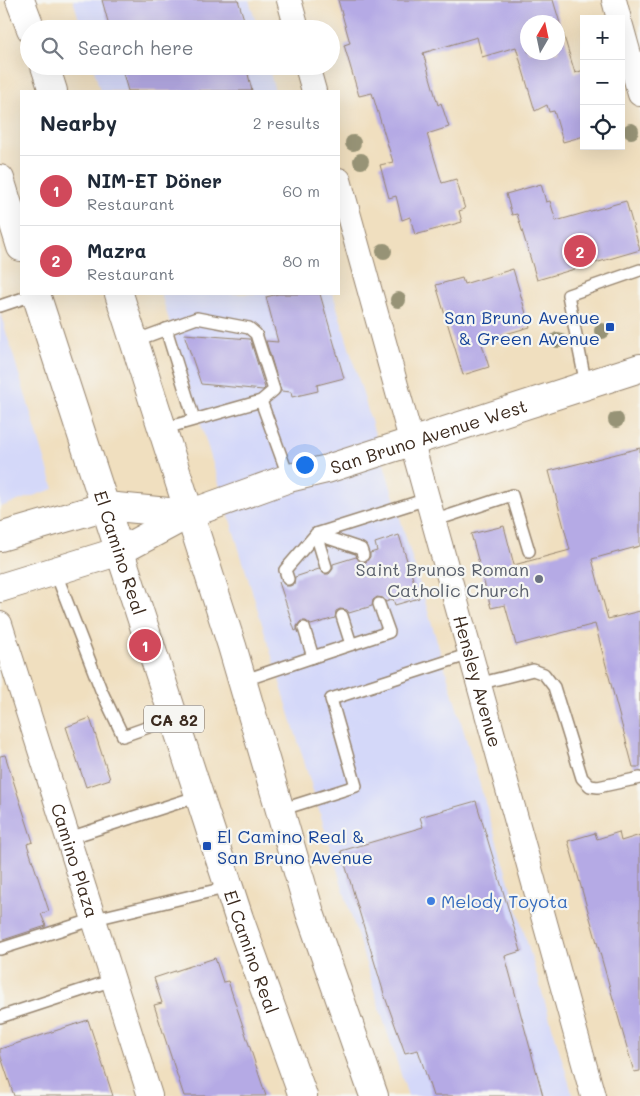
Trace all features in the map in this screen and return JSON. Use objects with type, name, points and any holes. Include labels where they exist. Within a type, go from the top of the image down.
[{"type":"main road","points":[[20,0],[28,20]]},
{"type":"main road","points":[[48,75],[53,90]]},
{"type":"main road","points":[[0,179],[20,244]]},
{"type":"main road","name":"El Camino Real","points":[[36,295],[229,887],[303,1096]]},
{"type":"main road","points":[[119,295],[242,681],[310,913],[374,1096]]},
{"type":"main road","name":"San Bruno Avenue West","points":[[0,588],[120,551],[189,514],[289,478],[327,469],[640,368]]},
{"type":"main road","name":"San Bruno Avenue West","points":[[0,538],[106,506],[189,514]]},
{"type":"street","points":[[289,0],[295,20]]},
{"type":"street","points":[[614,0],[618,15]]},
{"type":"street","points":[[625,40],[640,94]]},
{"type":"street","points":[[310,75],[314,90]]},
{"type":"street","name":"Hensley Avenue","points":[[340,184],[593,1096]]},
{"type":"street","name":"Camino Plaza","points":[[0,624],[150,1096]]},
{"type":"lane","points":[[586,385],[568,295],[640,270]]},
{"type":"lane","points":[[0,306],[33,295]]},
{"type":"lane","points":[[134,340],[197,318],[249,328],[256,334],[274,390],[261,401],[162,429]]},
{"type":"lane","points":[[166,329],[194,419]]},
{"type":"lane","points":[[261,401],[289,478]]},
{"type":"lane","points":[[288,579],[285,570],[316,534],[512,495],[529,551]]},
{"type":"lane","points":[[316,534],[361,549],[363,555]]},
{"type":"lane","points":[[316,534],[326,567]]},
{"type":"lane","points":[[55,571],[100,690],[123,736],[174,718]]},
{"type":"lane","points":[[242,681],[390,632],[379,604]]},
{"type":"lane","points":[[342,616],[351,644]]},
{"type":"lane","points":[[304,628],[313,657]]},
{"type":"lane","points":[[280,810],[356,786],[331,699],[470,654]]},
{"type":"lane","points":[[478,684],[534,670],[544,674],[554,687],[582,778],[590,786],[598,787],[640,778]]},
{"type":"lane","points":[[68,838],[199,796]]},
{"type":"lane","points":[[0,949],[94,919],[229,887]]},
{"type":"lane","points":[[0,1017],[113,980]]},
{"type":"shaded area","points":[[73,0],[249,0],[255,20],[79,20]]},
{"type":"shaded area","points":[[96,75],[271,75],[275,90],[100,90]]},
{"type":"shaded area","points":[[161,295],[333,295],[573,1096],[408,1096]]},
{"type":"shaded area","points":[[0,312],[54,489],[0,507]]},
{"type":"building","points":[[102,0],[238,0],[244,20],[108,20]]},
{"type":"building","points":[[338,0],[553,0],[558,15],[520,15],[520,60],[565,60],[565,40],[575,73],[580,71],[580,137],[563,142],[554,111],[549,112],[547,105],[535,111],[516,47],[482,57],[477,37],[423,53],[438,105],[441,103],[449,127],[427,134],[442,183],[456,179],[465,209],[459,211],[462,222],[415,235],[410,217],[402,220],[396,196],[389,198],[380,165],[393,162],[372,93],[359,96],[344,45],[350,43]]},
{"type":"building","points":[[124,75],[248,75],[252,90],[128,90]]},
{"type":"building","points":[[541,184],[546,202],[550,201],[556,221],[626,201],[640,250],[537,280],[517,214],[512,215],[506,194]]},
{"type":"building","points":[[513,269],[530,327],[481,341],[489,367],[463,375],[436,285],[462,278],[464,284]]},
{"type":"building","points":[[274,295],[320,295],[344,378],[317,385],[318,391],[292,397],[291,392],[281,391],[266,341],[278,342],[266,297]]},
{"type":"building","points":[[184,334],[250,339],[265,388],[263,390],[201,384]]},
{"type":"building","points":[[640,448],[640,546],[592,559],[608,619],[640,611],[640,767],[633,767],[595,624],[516,645],[505,605],[491,608],[471,534],[504,526],[514,565],[570,550],[549,471]]},
{"type":"building","points":[[399,535],[419,598],[395,605],[393,599],[386,602],[383,598],[377,597],[373,600],[372,606],[349,613],[347,610],[340,609],[336,611],[335,618],[311,625],[306,621],[301,621],[295,631],[279,582],[281,581],[286,586],[290,586],[294,584],[295,577],[319,569],[324,574],[329,574],[333,569],[333,564],[356,557],[361,562],[366,562],[370,557],[370,553],[377,551],[375,543]]},
{"type":"building","points":[[90,718],[110,779],[86,787],[66,727]]},
{"type":"building","points":[[5,755],[33,842],[27,844],[49,911],[41,914],[46,926],[0,941],[0,756]]},
{"type":"building","points":[[476,801],[521,951],[505,956],[543,1096],[433,1096],[418,1050],[405,1053],[385,997],[341,851],[423,827],[420,817]]},
{"type":"building","points":[[619,832],[621,841],[640,835],[640,1071],[634,1072],[568,841],[595,833],[597,839]]},
{"type":"building","points":[[215,958],[223,982],[228,981],[266,1096],[184,1096],[154,1005],[162,1003],[154,978]]},
{"type":"building","points":[[88,1020],[113,1096],[14,1096],[0,1049]]},
{"type":"place","name":"Mazra","points":[[580,251]]},
{"type":"place","name":"San Bruno Avenue & Green Avenue","points":[[610,327]]},
{"type":"place","name":"Saint Brunos Roman Catholic Church","points":[[539,579]]},
{"type":"place","name":"NIM-ET Döner","points":[[145,645]]},
{"type":"place","name":"El Camino Real & San Bruno Avenue","points":[[207,846]]},
{"type":"place","name":"Melody Toyota","points":[[431,901]]}]
